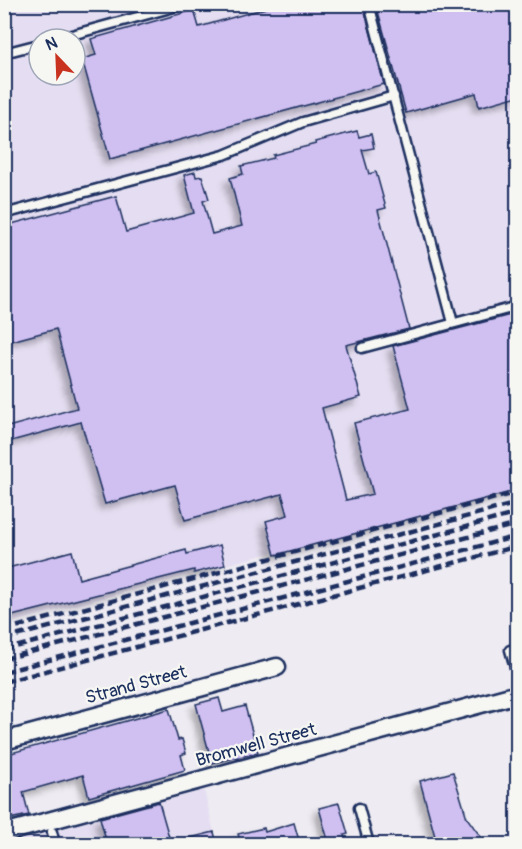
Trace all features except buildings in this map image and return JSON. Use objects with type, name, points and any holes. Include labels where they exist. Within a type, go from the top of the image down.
[{"type":"street","name":"Strand Street","points":[[4,741],[277,667]]},
{"type":"street","name":"Bromwell Street","points":[[4,833],[518,694]]},
{"type":"lane","points":[[87,31],[184,4]]},
{"type":"lane","points":[[369,4],[453,323]]},
{"type":"lane","points":[[4,53],[27,47]]},
{"type":"lane","points":[[4,214],[224,155],[303,122],[394,96]]},
{"type":"lane","points":[[362,348],[518,306]]},
{"type":"lane","points":[[510,650],[518,678]]},
{"type":"lane","points":[[359,808],[369,844]]},
{"type":"lane","points":[[52,832],[55,844]]},
{"type":"shaded area","points":[[5,5],[517,5],[517,490],[13,622],[12,619],[5,624]]},
{"type":"shaded area","points":[[204,790],[216,840],[200,844],[6,844]]},
{"type":"railway","points":[[4,630],[518,492]]},
{"type":"railway","points":[[4,639],[518,503]]},
{"type":"railway","points":[[4,650],[518,513]]},
{"type":"railway","points":[[4,659],[518,524]]},
{"type":"railway","points":[[4,672],[518,536]]},
{"type":"railway","points":[[4,682],[518,546]]}]
